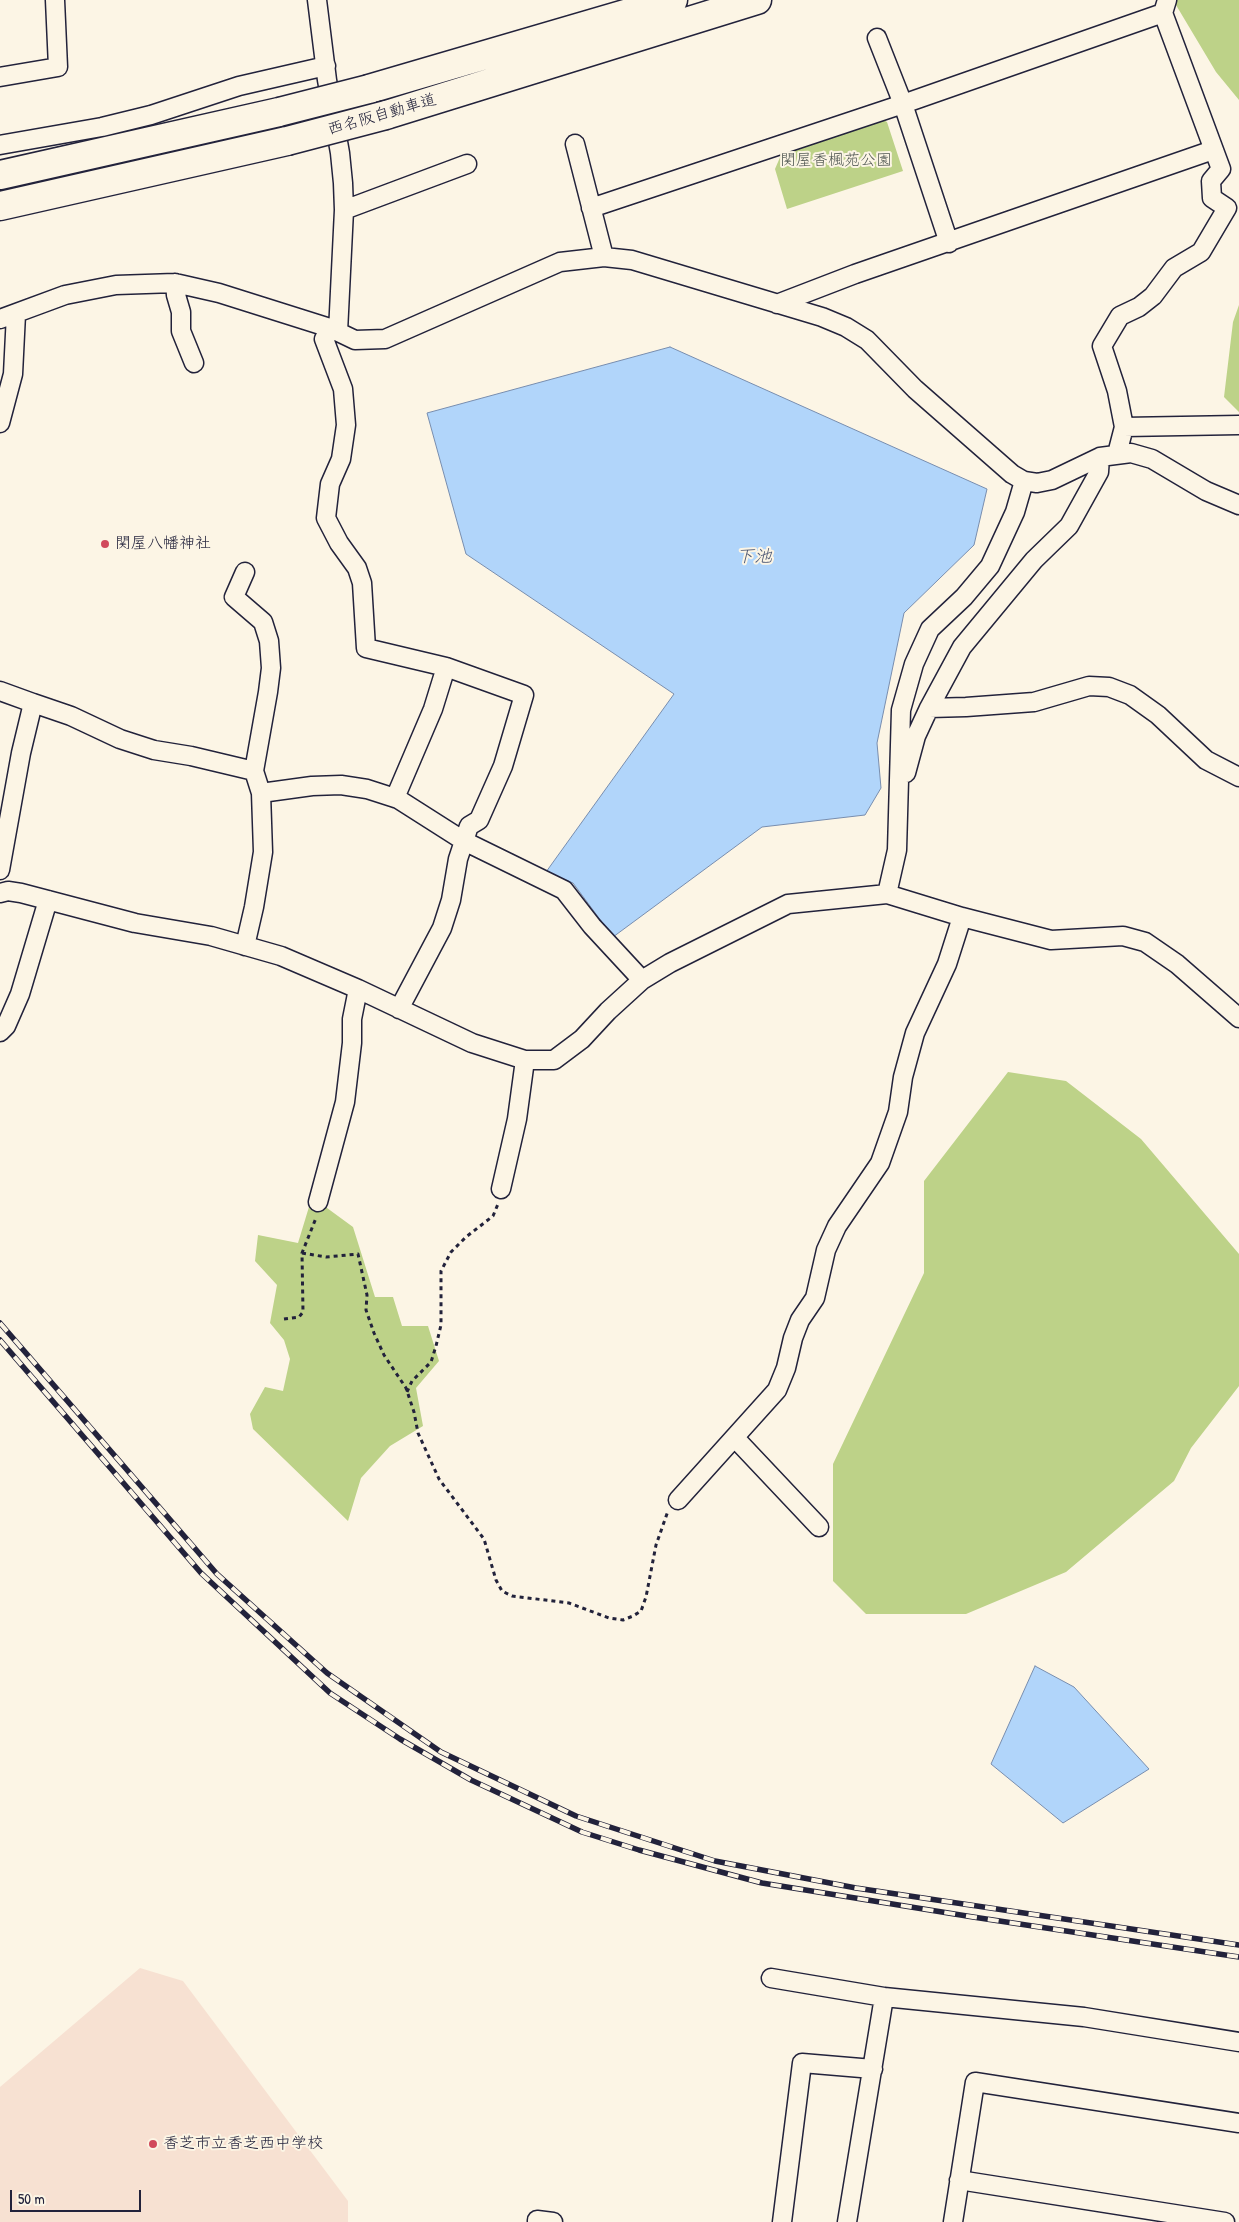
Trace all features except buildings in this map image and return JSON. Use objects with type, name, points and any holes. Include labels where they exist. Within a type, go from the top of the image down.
[{"type":"highway","name":"西名阪自動車道","points":[[0,175],[279,112],[369,89],[672,0]]},
{"type":"highway","name":"西名阪自動車道","points":[[0,206],[287,141],[386,115],[757,0]]},
{"type":"street","points":[[0,77],[58,67],[54,0]]},
{"type":"street","points":[[317,0],[340,153],[344,210],[334,330],[324,339],[343,389],[346,425],[342,459],[330,484],[326,518],[339,543],[357,568],[362,583],[366,648],[446,667],[524,695],[503,766],[479,820],[469,826],[458,859],[442,928],[399,1009]]},
{"type":"street","points":[[591,208],[903,104],[1165,7],[1221,169],[1211,181],[1212,198],[1227,208],[1201,252],[1174,268],[1153,296],[1139,307],[1120,316],[1102,346],[1116,391],[1124,427],[1069,526],[1034,560],[962,647],[916,736],[899,794]]},
{"type":"street","points":[[877,38],[903,104],[949,242]]},
{"type":"street","points":[[0,145],[102,127],[151,115],[239,86],[326,66]]},
{"type":"street","points":[[575,144],[604,256]]},
{"type":"street","points":[[777,304],[856,274],[1213,150]]},
{"type":"street","points":[[344,210],[467,164]]},
{"type":"street","points":[[0,423],[13,374],[8,316],[65,295],[116,285],[175,283],[219,293],[334,330],[355,340],[385,339],[560,262],[604,256],[632,260],[822,317],[846,327],[867,340],[915,389],[1012,474],[1024,481],[1037,483],[1052,480],[1108,456],[1131,453],[1152,459],[1206,491],[1239,505]]},
{"type":"street","points":[[175,283],[181,312],[180,331],[194,363]]},
{"type":"street","points":[[1124,427],[1239,425]]},
{"type":"street","points":[[888,894],[897,850],[901,710],[914,664],[930,629],[964,596],[990,566],[1015,512],[1024,481]]},
{"type":"street","points":[[245,572],[234,597],[263,622],[269,641],[271,668],[254,771],[261,793],[263,852],[254,908],[245,946]]},
{"type":"street","points":[[395,798],[433,709],[446,667]]},
{"type":"street","points":[[929,708],[1034,702],[1089,686],[1109,687],[1130,695],[1158,715],[1206,760],[1239,777]]},
{"type":"street","points":[[0,691],[71,716],[120,739],[154,750],[191,756],[254,771]]},
{"type":"street","points":[[0,870],[21,753],[33,703]]},
{"type":"street","points":[[261,793],[294,788],[341,786],[367,789],[395,798],[464,841],[564,890],[592,926],[642,980]]},
{"type":"street","points":[[0,893],[8,891],[21,893],[135,923],[211,936],[281,956],[358,989],[472,1043],[525,1060],[554,1060],[582,1039],[608,1011],[642,980],[678,959],[788,904],[888,894],[962,917],[1051,940],[1123,936],[1145,942],[1178,964],[1239,1018]]},
{"type":"street","points":[[0,1032],[6,1026],[20,994],[48,900]]},
{"type":"street","points":[[678,1500],[777,1390],[786,1368],[796,1329],[815,1298],[826,1250],[837,1226],[880,1163],[898,1112],[903,1078],[915,1033],[946,964],[962,917]]},
{"type":"street","points":[[318,1202],[345,1102],[352,1043],[352,1019],[358,989]]},
{"type":"street","points":[[501,1189],[517,1119],[525,1060]]},
{"type":"street","points":[[735,1438],[819,1527]]},
{"type":"street","points":[[771,1978],[884,1997],[1084,2017],[1239,2042]]},
{"type":"street","points":[[847,2222],[884,1997]]},
{"type":"street","points":[[782,2222],[802,2063],[873,2069]]},
{"type":"street","points":[[953,2222],[975,2082],[1239,2123]]},
{"type":"street","points":[[959,2180],[1225,2222]]},
{"type":"street","points":[[537,2222],[537,2220],[553,2222]]},
{"type":"path","points":[[407,1392],[412,1381],[431,1362],[436,1346],[441,1325],[441,1271],[451,1252],[466,1237],[493,1216],[501,1189]]},
{"type":"path","points":[[284,1319],[299,1317],[303,1312],[302,1253],[316,1218],[318,1202]]},
{"type":"path","points":[[302,1253],[326,1257],[358,1254],[367,1295],[366,1310],[374,1333],[384,1355],[396,1371],[407,1392],[414,1412],[418,1433],[439,1479],[484,1539],[496,1580],[502,1591],[512,1596],[569,1603],[609,1618],[624,1620],[633,1616],[641,1611],[646,1597],[662,1524],[673,1500],[678,1500]]},
{"type":"shaded area","name":"香芝市立香芝西中学校","points":[[140,1968],[183,1981],[348,2201],[348,2222],[0,2222],[0,2087]]},
{"type":"green space","points":[[1173,0],[1239,0],[1239,100],[1216,72]]},
{"type":"green space","name":"関屋香楓苑公園","points":[[877,116],[887,122],[903,171],[787,209],[775,169],[784,148]]},
{"type":"green space","points":[[1239,305],[1239,412],[1224,397],[1233,322]]},
{"type":"green space","points":[[1008,1072],[1066,1081],[1141,1139],[1239,1254],[1239,1386],[1191,1448],[1174,1481],[1066,1572],[966,1614],[866,1614],[833,1581],[833,1464],[924,1273],[924,1181]]},
{"type":"green space","points":[[312,1197],[353,1227],[375,1297],[393,1297],[402,1326],[428,1326],[439,1361],[416,1388],[423,1426],[390,1446],[361,1478],[348,1521],[253,1429],[250,1414],[265,1387],[283,1391],[290,1359],[284,1340],[270,1323],[277,1285],[255,1261],[258,1235],[298,1243]]},
{"type":"water","name":"下池","points":[[670,347],[987,489],[974,545],[904,613],[877,743],[881,788],[865,815],[762,827],[613,937],[573,883],[546,872],[674,694],[466,554],[427,413]]},
{"type":"water","points":[[1035,1666],[1074,1687],[1149,1769],[1063,1823],[991,1764]]},
{"type":"railway","points":[[0,1323],[217,1574],[327,1673],[441,1752],[576,1816],[715,1861],[856,1888],[1239,1945]]},
{"type":"railway","points":[[0,1340],[201,1573],[330,1693],[400,1739],[471,1780],[582,1832],[639,1850],[762,1883],[1239,1957]]},
{"type":"place","name":"関屋八幡神社","points":[[105,544]]},
{"type":"place","name":"香芝市立香芝西中学校","points":[[153,2144]]}]
